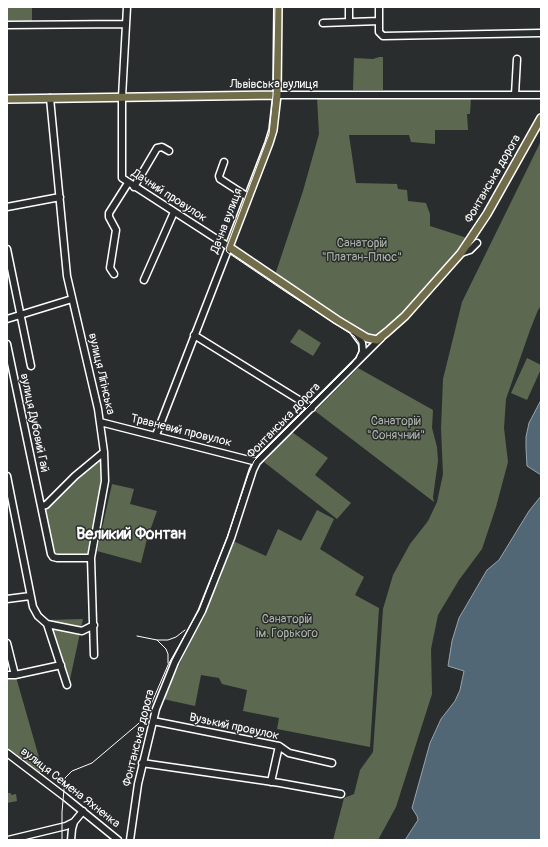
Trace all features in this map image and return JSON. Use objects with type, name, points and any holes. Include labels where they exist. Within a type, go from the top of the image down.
[{"type":"main road","name":"Дачна вулиця","points":[[229,247],[273,130],[277,95],[278,7]]},
{"type":"main road","name":"Львівська вулиця","points":[[7,99],[277,95]]},
{"type":"main road","name":"Фонтанська дорога","points":[[381,338],[405,316],[461,253],[487,214],[541,118]]},
{"type":"main road","name":"Дачний провулок","points":[[229,247],[353,330],[371,340],[381,338]]},
{"type":"street","points":[[122,97],[127,7]]},
{"type":"street","points":[[349,7],[349,22]]},
{"type":"street","points":[[379,7],[379,32],[383,36],[541,33]]},
{"type":"street","points":[[323,23],[379,21]]},
{"type":"street","points":[[7,25],[126,24]]},
{"type":"street","points":[[515,95],[517,58]]},
{"type":"street","name":"Львівська вулиця","points":[[277,95],[541,95]]},
{"type":"street","name":"Дачний провулок","points":[[122,97],[122,180],[229,247]]},
{"type":"street","name":"вулиця Лігінська","points":[[50,98],[67,276],[100,422],[104,452],[105,481],[91,558],[94,655]]},
{"type":"street","points":[[134,187],[157,148],[162,147],[169,151]]},
{"type":"street","points":[[224,162],[219,176],[220,179],[248,197]]},
{"type":"street","points":[[114,274],[110,268],[116,230],[109,217],[109,213],[128,183]]},
{"type":"street","points":[[7,207],[60,197]]},
{"type":"street","points":[[144,280],[174,212]]},
{"type":"street","points":[[461,253],[470,250],[476,243]]},
{"type":"street","name":"Дачна вулиця","points":[[156,435],[229,247]]},
{"type":"street","points":[[7,249],[31,366]]},
{"type":"street","points":[[7,319],[72,299]]},
{"type":"street","name":"Дачний провулок","points":[[353,330],[360,338],[363,347],[362,355],[358,361]]},
{"type":"street","points":[[194,335],[312,408]]},
{"type":"street","name":"Фонтанська дорога","points":[[130,840],[142,763],[166,680],[202,611],[231,538],[249,480],[257,462],[381,338]]},
{"type":"street","name":"вулиця Дубовий Гай","points":[[7,344],[52,556],[57,558],[91,558]]},
{"type":"street","name":"Травневий провулок","points":[[100,422],[156,435],[257,462]]},
{"type":"street","points":[[41,506],[46,505],[75,476],[104,452]]},
{"type":"street","points":[[7,476],[33,607],[38,616],[47,624],[67,685]]},
{"type":"street","points":[[7,599],[30,596]]},
{"type":"street","points":[[47,624],[82,630],[94,625]]},
{"type":"street","points":[[7,643],[15,675]]},
{"type":"street","points":[[7,675],[15,675],[61,665]]},
{"type":"street","name":"Вузький провулок","points":[[153,721],[279,746],[289,753],[332,763]]},
{"type":"street","points":[[271,782],[279,746]]},
{"type":"street","name":"вулиця Семена Яхненка","points":[[7,753],[83,811],[118,840]]},
{"type":"street","points":[[142,763],[340,794]]},
{"type":"street","points":[[72,840],[72,829],[74,822],[83,811]]},
{"type":"street","points":[[8,840],[66,826],[74,822]]},
{"type":"green space","points":[[7,7],[32,7],[32,21],[7,21]]},
{"type":"green space","points":[[383,57],[383,90],[353,90],[354,58],[373,59]]},
{"type":"green space","name":"Санаторій \"Платан-Плюс\"","points":[[471,97],[470,114],[467,114],[468,130],[435,130],[435,144],[411,142],[409,135],[349,135],[356,183],[397,184],[398,189],[407,190],[408,201],[426,203],[430,214],[430,226],[467,238],[464,244],[404,313],[377,338],[371,337],[275,275],[303,191],[319,134],[317,98]]},
{"type":"green space","points":[[541,141],[541,306],[530,330],[506,399],[504,428],[508,462],[496,507],[482,549],[459,580],[438,615],[431,649],[432,694],[396,807],[378,840],[333,840],[344,798],[354,794],[360,770],[373,752],[383,609],[393,575],[410,544],[428,521],[437,502],[443,474],[441,429],[443,379],[462,302]]},
{"type":"green space","points":[[299,329],[321,343],[313,356],[290,342]]},
{"type":"green space","points":[[527,358],[541,365],[541,369],[527,400],[511,393]]},
{"type":"green space","name":"Санаторій \"Сонячний\"","points":[[358,368],[433,410],[432,428],[437,447],[438,461],[433,497],[434,502],[315,411]]},
{"type":"green space","points":[[292,432],[328,458],[315,475],[351,503],[337,519],[264,462]]},
{"type":"green space","points":[[103,452],[104,481],[90,556],[54,558],[45,506]]},
{"type":"green space","points":[[112,484],[134,489],[130,504],[157,511],[147,539],[141,563],[97,551]]},
{"type":"green space","name":"Cанаторій ім. Горького","points":[[317,510],[334,519],[320,549],[364,577],[355,595],[379,608],[370,747],[277,729],[279,718],[243,711],[247,690],[222,684],[219,678],[201,675],[195,706],[163,699],[219,581],[233,541],[266,556],[278,529],[301,541]]},
{"type":"green space","points":[[83,619],[69,684],[47,620]]},
{"type":"green space","points":[[16,677],[42,768],[40,777],[7,751],[7,678]]},
{"type":"green space","points":[[7,793],[11,793],[11,795],[16,794],[17,801],[7,803]]},
{"type":"water","points":[[541,400],[541,475],[527,466],[526,437],[529,423]]},
{"type":"water","points":[[541,496],[541,840],[405,840],[418,820],[412,808],[430,743],[441,719],[455,701],[460,690],[464,671],[448,666],[452,641],[459,618],[487,570],[499,560],[529,511]]},
{"type":"tram line","points":[[62,840],[62,812],[65,778],[72,771],[92,763],[146,716],[168,665],[199,610],[228,535],[254,461],[352,363],[359,352],[359,343],[354,336],[227,252],[226,249],[269,134],[273,95],[275,7]]},
{"type":"tram line","points":[[137,636],[157,640],[168,640],[176,637],[185,630]]},
{"type":"tram line","points":[[157,640],[166,649],[168,654],[168,663]]},
{"type":"district","name":"Великий Фонтан","points":[[131,535]]}]
